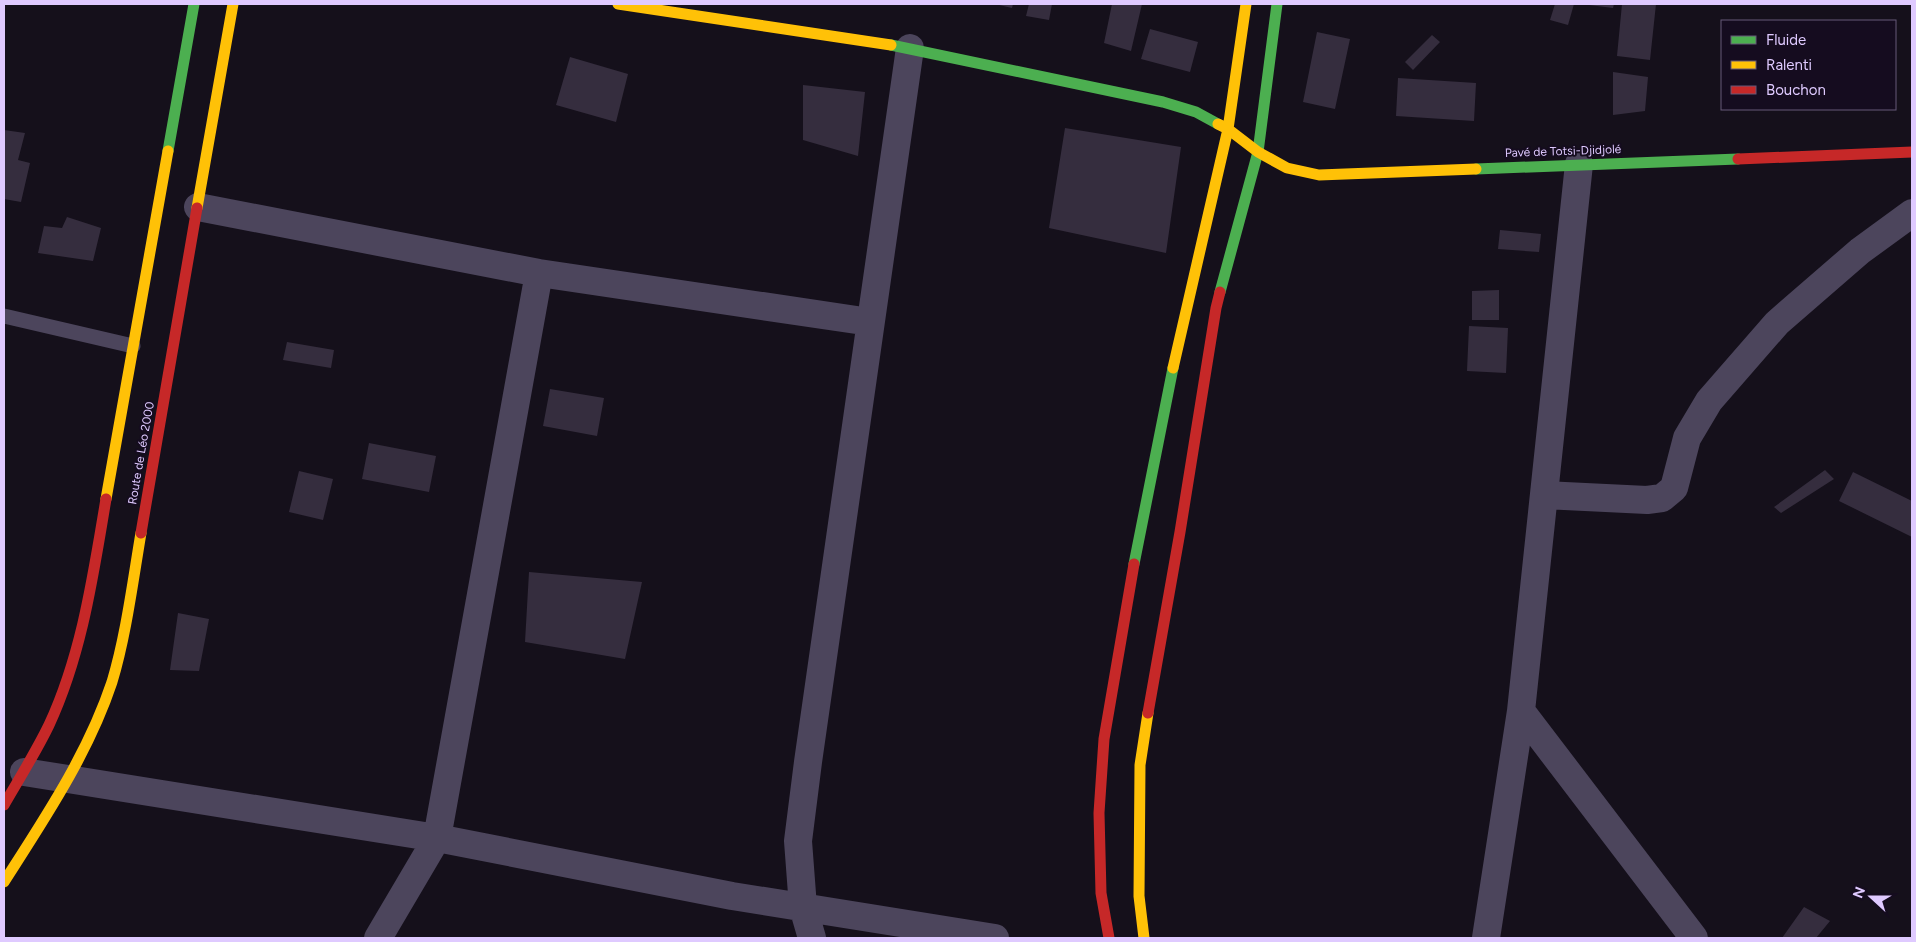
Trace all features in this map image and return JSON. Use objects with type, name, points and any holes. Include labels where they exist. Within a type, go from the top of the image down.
[{"type":"street","points":[[4,805],[49,725],[71,669],[87,607],[194,4]]},
{"type":"street","name":"Route de Léo 2000","points":[[4,882],[68,779],[88,739],[111,682],[124,627],[233,4]]},
{"type":"street","name":"Pavé de Totsi-Djidjolé","points":[[618,4],[910,48],[1163,102],[1196,112],[1228,129],[1258,152],[1287,168],[1319,175],[1912,152]]},
{"type":"street","points":[[1109,938],[1101,893],[1099,813],[1104,739],[1132,574],[1172,371],[1228,129],[1246,4]]},
{"type":"street","points":[[1144,938],[1139,896],[1140,765],[1216,308],[1258,152],[1277,4]]},
{"type":"street","points":[[812,938],[803,907],[798,841],[910,48]]},
{"type":"street","points":[[1486,938],[1521,711],[1579,164]]},
{"type":"street","points":[[198,207],[539,273],[870,322]]},
{"type":"street","points":[[1544,496],[1648,500],[1662,498],[1674,488],[1687,438],[1709,401],[1777,323],[1860,252],[1912,213]]},
{"type":"street","points":[[378,938],[437,838],[539,273]]},
{"type":"street","points":[[1521,711],[1694,938]]},
{"type":"street","points":[[24,772],[437,838],[723,894],[995,938]]},
{"type":"lane","points":[[4,316],[133,346]]},
{"type":"building","points":[[995,4],[1013,4],[1012,8]]},
{"type":"building","points":[[1029,4],[1052,4],[1049,20],[1026,16]]},
{"type":"building","points":[[1112,4],[1142,4],[1131,51],[1104,43]]},
{"type":"building","points":[[1555,4],[1574,4],[1568,25],[1550,20]]},
{"type":"building","points":[[1581,4],[1614,4],[1613,8]]},
{"type":"building","points":[[1622,4],[1656,4],[1650,60],[1617,56]]},
{"type":"building","points":[[1150,29],[1198,42],[1190,72],[1141,59]]},
{"type":"building","points":[[1317,32],[1350,39],[1335,109],[1303,102]]},
{"type":"building","points":[[1432,35],[1440,42],[1413,70],[1405,62]]},
{"type":"building","points":[[570,57],[628,74],[616,122],[556,105]]},
{"type":"building","points":[[1613,72],[1648,77],[1645,111],[1613,115]]},
{"type":"building","points":[[1398,78],[1476,83],[1474,121],[1396,116]]},
{"type":"building","points":[[803,85],[865,92],[858,156],[803,140]]},
{"type":"building","points":[[1065,128],[1181,147],[1166,253],[1049,228]]},
{"type":"building","points":[[4,130],[25,133],[18,160],[30,163],[21,202],[4,199]]},
{"type":"building","points":[[67,217],[101,228],[93,261],[38,253],[44,226],[62,228]]},
{"type":"building","points":[[1500,230],[1541,234],[1539,252],[1498,249]]},
{"type":"building","points":[[1499,290],[1499,320],[1472,320],[1472,291]]},
{"type":"building","points":[[1469,326],[1508,328],[1506,373],[1467,371]]},
{"type":"building","points":[[287,342],[334,350],[331,368],[283,360]]},
{"type":"building","points":[[550,389],[604,398],[597,436],[543,426]]},
{"type":"building","points":[[369,443],[436,456],[429,492],[362,479]]},
{"type":"building","points":[[1825,470],[1834,479],[1781,513],[1774,507]]},
{"type":"building","points":[[299,471],[333,479],[323,520],[289,512]]},
{"type":"building","points":[[1853,472],[1912,501],[1912,537],[1839,501]]},
{"type":"building","points":[[529,572],[642,582],[625,659],[525,642]]},
{"type":"building","points":[[178,613],[209,619],[199,671],[170,670]]},
{"type":"building","points":[[1804,907],[1830,921],[1816,938],[1782,938]]},
{"type":"traffic: fast","points":[[168,151],[194,4]]},
{"type":"traffic: fast","points":[[1220,292],[1258,152],[1277,4]]},
{"type":"traffic: fast","points":[[891,45],[1163,102],[1196,112],[1218,124]]},
{"type":"traffic: fast","points":[[1476,169],[1738,159]]},
{"type":"traffic: fast","points":[[1134,564],[1173,368]]},
{"type":"traffic: slow","points":[[197,208],[233,4]]},
{"type":"traffic: slow","points":[[618,4],[891,45]]},
{"type":"traffic: slow","points":[[1173,368],[1228,129],[1246,4]]},
{"type":"traffic: slow","points":[[1218,124],[1228,129],[1258,152],[1287,168],[1319,175],[1476,169]]},
{"type":"traffic: slow","points":[[106,499],[168,151]]},
{"type":"traffic: slow","points":[[4,882],[64,785],[91,735],[102,709],[112,682],[121,646],[141,533]]},
{"type":"traffic: slow","points":[[1144,938],[1139,896],[1140,765],[1148,713]]},
{"type":"traffic: jam","points":[[1738,159],[1912,152]]},
{"type":"traffic: jam","points":[[141,533],[197,208]]},
{"type":"traffic: jam","points":[[1148,713],[1220,292]]},
{"type":"traffic: jam","points":[[4,805],[49,725],[70,671],[85,614],[106,499]]},
{"type":"traffic: jam","points":[[1109,938],[1101,893],[1099,813],[1104,739],[1134,564]]}]
